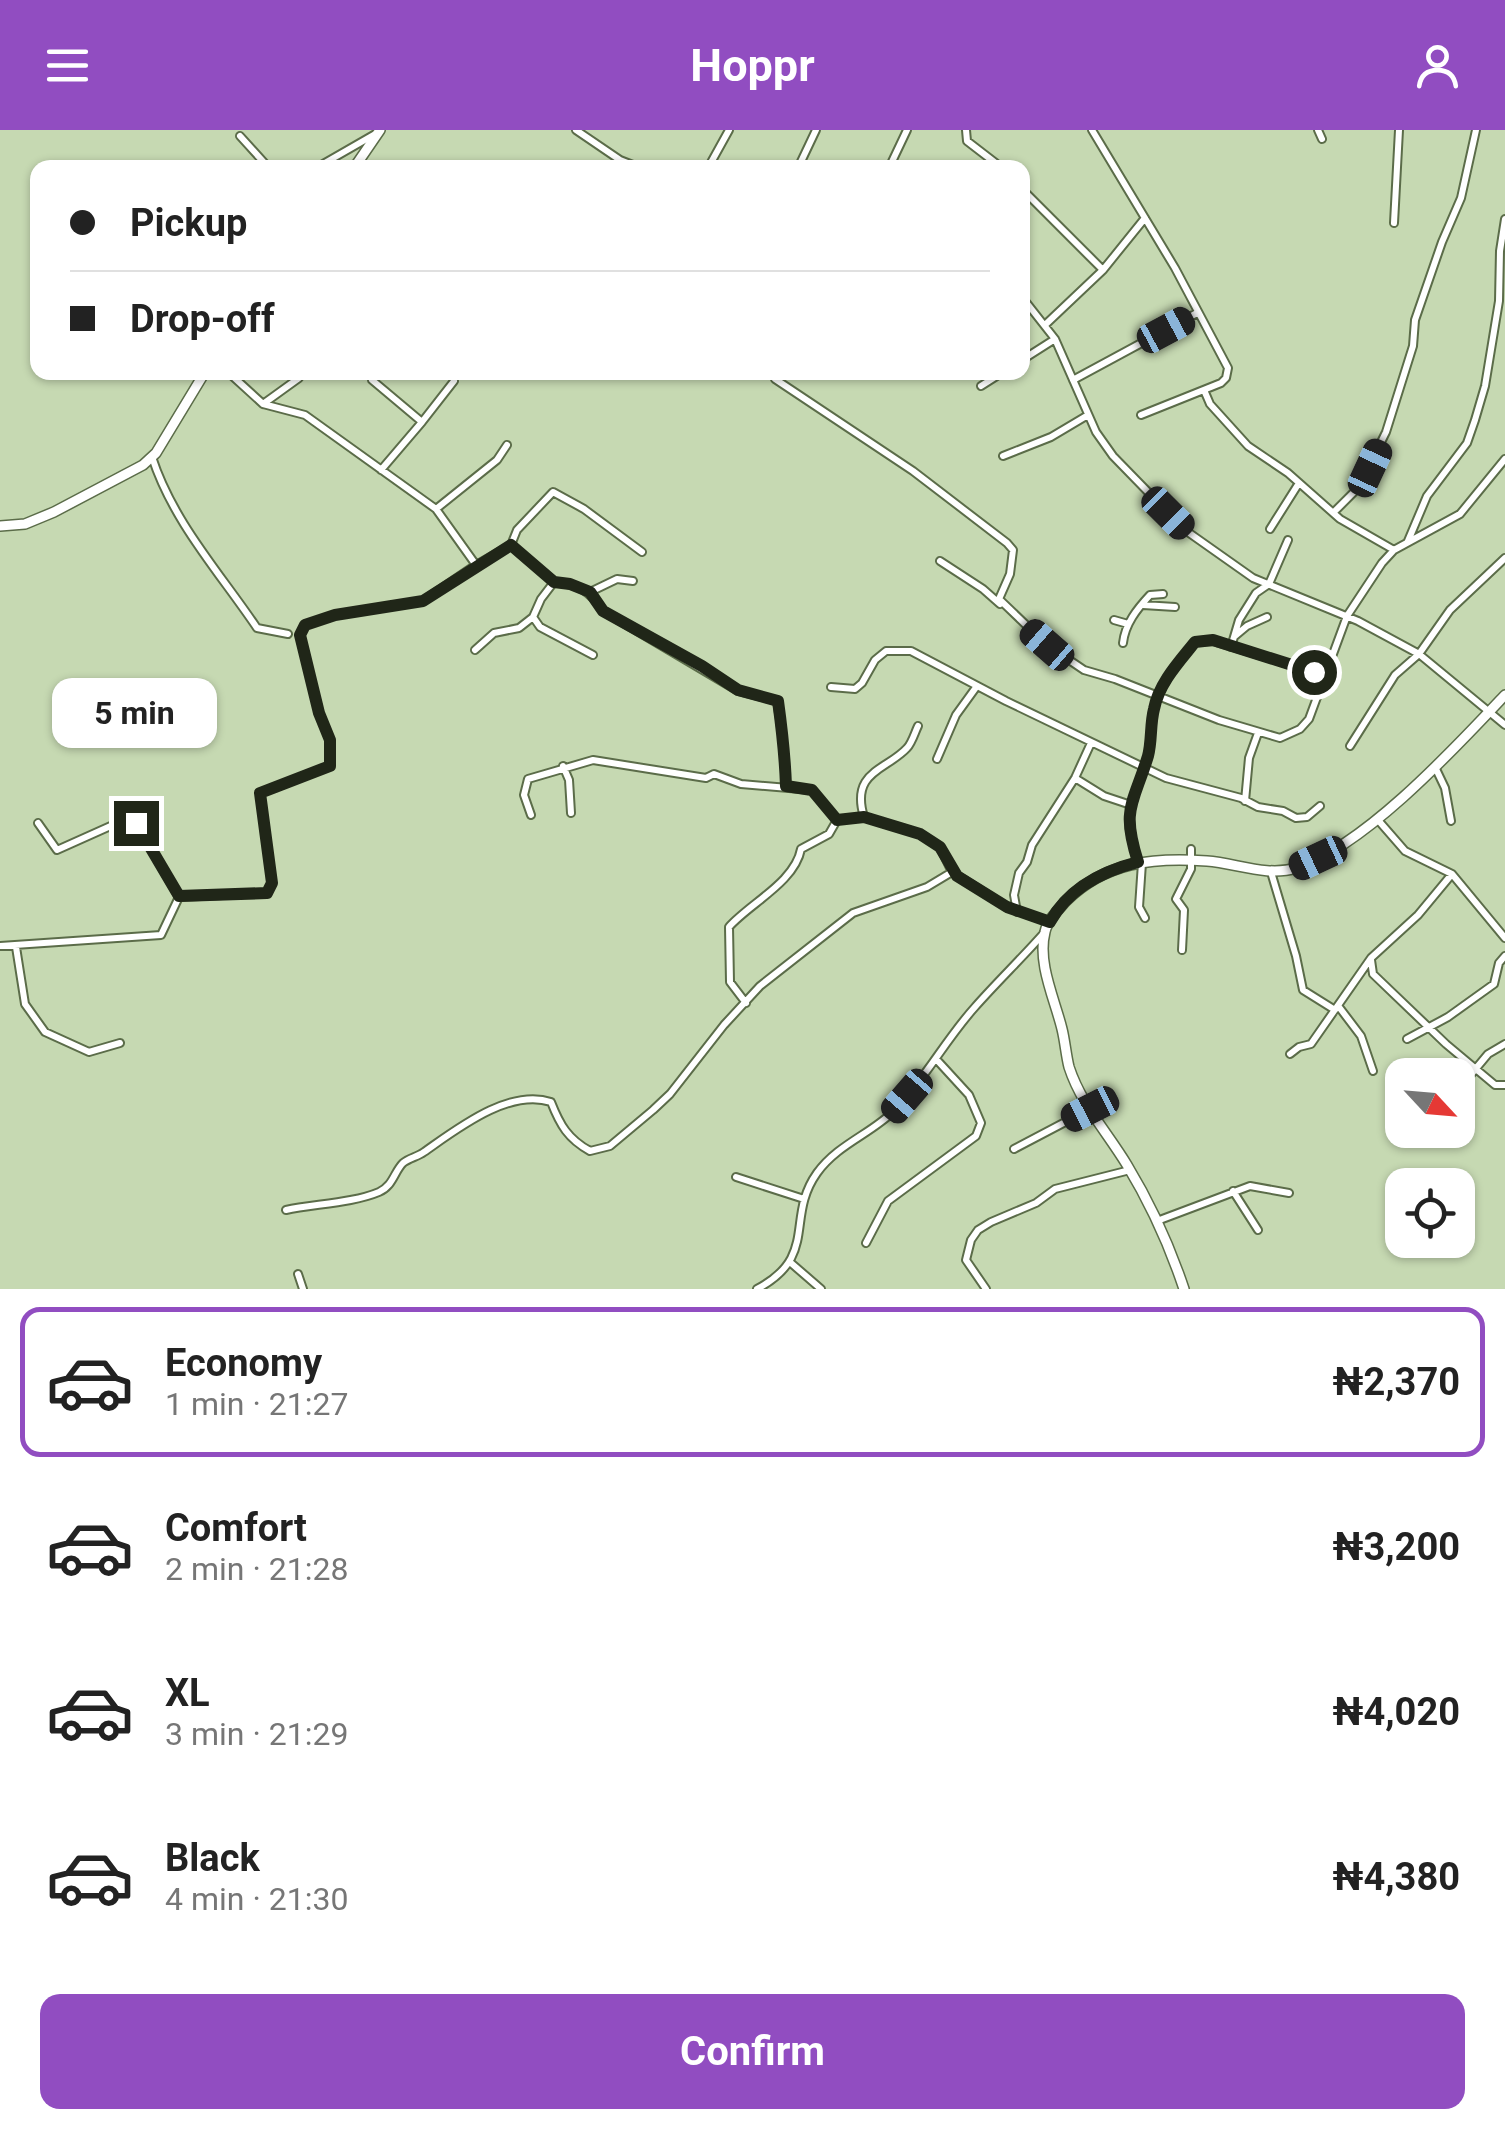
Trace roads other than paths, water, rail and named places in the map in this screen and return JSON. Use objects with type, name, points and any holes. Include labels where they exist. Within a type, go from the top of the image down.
[{"type":"street","points":[[576,130],[620,160]]},
{"type":"street","points":[[712,160],[729,130]]},
{"type":"street","points":[[802,160],[816,130]]},
{"type":"street","points":[[892,160],[907,130]]},
{"type":"street","points":[[966,130],[967,141],[992,160]]},
{"type":"street","points":[[1092,130],[1175,268],[1228,372],[1220,383],[1141,415]]},
{"type":"street","points":[[1318,130],[1322,139]]},
{"type":"street","points":[[1394,222],[1398,130]]},
{"type":"street","points":[[1333,513],[1358,487],[1386,432],[1413,346],[1415,320],[1442,242],[1458,211],[1476,130]]},
{"type":"street","points":[[330,160],[379,131]]},
{"type":"street","points":[[359,160],[379,131]]},
{"type":"street","points":[[240,136],[261,160]]},
{"type":"street","points":[[1030,198],[1103,270]]},
{"type":"street","points":[[1046,324],[1103,270],[1145,218]]},
{"type":"street","points":[[1407,543],[1427,496],[1467,443],[1476,420],[1499,301],[1505,219]]},
{"type":"street","points":[[1030,306],[1055,340],[1088,415],[1113,456],[1185,530],[1243,572],[1347,616],[1419,654],[1505,725]]},
{"type":"street","points":[[1073,380],[1197,313]]},
{"type":"street","points":[[1030,355],[1055,340]]},
{"type":"street","points":[[0,526],[25,524],[96,493],[152,457],[200,380]]},
{"type":"street","points":[[237,380],[263,404],[305,415],[436,509],[476,565]]},
{"type":"street","points":[[263,404],[296,380]]},
{"type":"street","points":[[372,380],[422,422]]},
{"type":"street","points":[[776,380],[913,471],[1007,543],[1014,550],[1010,574],[998,600],[1005,608]]},
{"type":"street","points":[[981,386],[990,380]]},
{"type":"street","points":[[381,470],[454,382]]},
{"type":"street","points":[[1204,390],[1210,404],[1248,446],[1299,482],[1333,513],[1394,550]]},
{"type":"street","points":[[1003,456],[1088,415]]},
{"type":"street","points":[[436,509],[497,460],[507,444]]},
{"type":"street","points":[[152,457],[186,528],[208,556],[226,589],[256,628],[288,634]]},
{"type":"street","points":[[940,561],[983,588],[1066,660],[1157,698],[1280,738],[1300,729],[1308,719],[1347,616],[1394,550],[1460,514],[1505,458]]},
{"type":"street","points":[[1270,530],[1299,482]]},
{"type":"street","points":[[179,896],[267,893],[272,883],[260,793],[330,766],[330,740],[319,713],[300,635],[305,625],[335,615],[423,601],[511,545],[517,530],[553,492],[584,509],[642,552]]},
{"type":"street","points":[[1231,647],[1239,620],[1256,593],[1269,584],[1288,540]]},
{"type":"street","points":[[511,545],[554,582],[590,592],[603,611],[738,690],[778,701],[779,733],[786,750],[786,786]]},
{"type":"street","points":[[1350,746],[1383,691],[1419,654],[1450,610],[1505,558]]},
{"type":"street","points":[[590,592],[617,579],[633,582]]},
{"type":"street","points":[[475,650],[494,632],[519,628],[533,617],[554,582]]},
{"type":"street","points":[[1123,642],[1128,624],[1150,595],[1163,594]]},
{"type":"street","points":[[1142,605],[1175,607]]},
{"type":"street","points":[[533,617],[540,627],[593,655]]},
{"type":"street","points":[[1235,636],[1267,617]]},
{"type":"street","points":[[1114,620],[1128,624]]},
{"type":"street","points":[[1145,918],[1139,907],[1140,862],[1128,830],[1128,804],[1144,766],[1157,698],[1164,682],[1195,642],[1213,640],[1314,672],[1328,665]]},
{"type":"street","points":[[831,687],[855,689],[886,651],[910,651],[1166,778],[1302,819],[1320,806]]},
{"type":"street","points":[[937,759],[956,715],[977,686]]},
{"type":"street","points":[[757,1289],[783,1273],[791,1263],[804,1200],[821,1167],[854,1137],[892,1113],[973,1008],[1044,932],[1069,898],[1094,878],[1140,862],[1191,855],[1270,872],[1297,868],[1339,848],[1378,820],[1505,694]]},
{"type":"street","points":[[864,817],[864,786],[874,770],[907,748],[918,726]]},
{"type":"street","points":[[1246,801],[1249,758],[1258,733]]},
{"type":"street","points":[[1017,912],[1014,896],[1019,873],[1032,844],[1075,778],[1091,742]]},
{"type":"street","points":[[531,814],[524,796],[528,779],[562,766],[594,760],[706,778],[714,774],[741,784],[812,790],[837,820]]},
{"type":"street","points":[[562,766],[569,780],[570,814]]},
{"type":"street","points":[[1435,766],[1445,788],[1451,822]]},
{"type":"street","points":[[1075,778],[1104,796],[1128,804]]},
{"type":"street","points":[[837,820],[864,817],[920,834],[940,847],[952,872],[1017,912],[1050,922]]},
{"type":"street","points":[[38,823],[57,850],[124,820],[136,823],[179,896]]},
{"type":"street","points":[[746,1003],[730,982],[729,926],[766,896],[799,859],[801,849],[828,834],[837,820]]},
{"type":"street","points":[[1378,820],[1406,851],[1452,874],[1505,938]]},
{"type":"street","points":[[1182,950],[1184,910],[1176,899],[1188,876],[1191,855]]},
{"type":"street","points":[[286,1210],[381,1192],[407,1160],[421,1155],[450,1132],[516,1102],[539,1098],[551,1102],[563,1130],[577,1144],[590,1151],[610,1146],[670,1094],[760,986],[853,913],[927,887],[952,872]]},
{"type":"street","points":[[1270,872],[1303,990],[1337,1008],[1360,1036],[1373,1070]]},
{"type":"street","points":[[1290,1054],[1299,1046],[1311,1044],[1371,958],[1418,915],[1452,874]]},
{"type":"street","points":[[0,946],[161,935],[179,896]]},
{"type":"street","points":[[1044,932],[1045,962],[1070,1067],[1090,1109],[1130,1170],[1184,1289]]},
{"type":"street","points":[[16,947],[25,1004],[45,1032],[89,1052],[120,1043]]},
{"type":"street","points":[[1407,1039],[1494,984],[1505,956]]},
{"type":"street","points":[[1371,958],[1373,974],[1446,1044],[1495,1085],[1505,1086]]},
{"type":"street","points":[[1476,1068],[1488,1054],[1505,1044]]},
{"type":"street","points":[[866,1243],[888,1202],[976,1136],[981,1123],[968,1095],[936,1059]]},
{"type":"street","points":[[1014,1148],[1090,1109]]},
{"type":"street","points":[[986,1289],[966,1260],[978,1230],[1055,1190],[1130,1170]]},
{"type":"street","points":[[736,1177],[804,1200]]},
{"type":"street","points":[[1156,1222],[1250,1186],[1289,1193]]},
{"type":"street","points":[[1233,1191],[1258,1230]]},
{"type":"street","points":[[791,1263],[822,1289]]},
{"type":"street","points":[[298,1274],[303,1289]]}]
